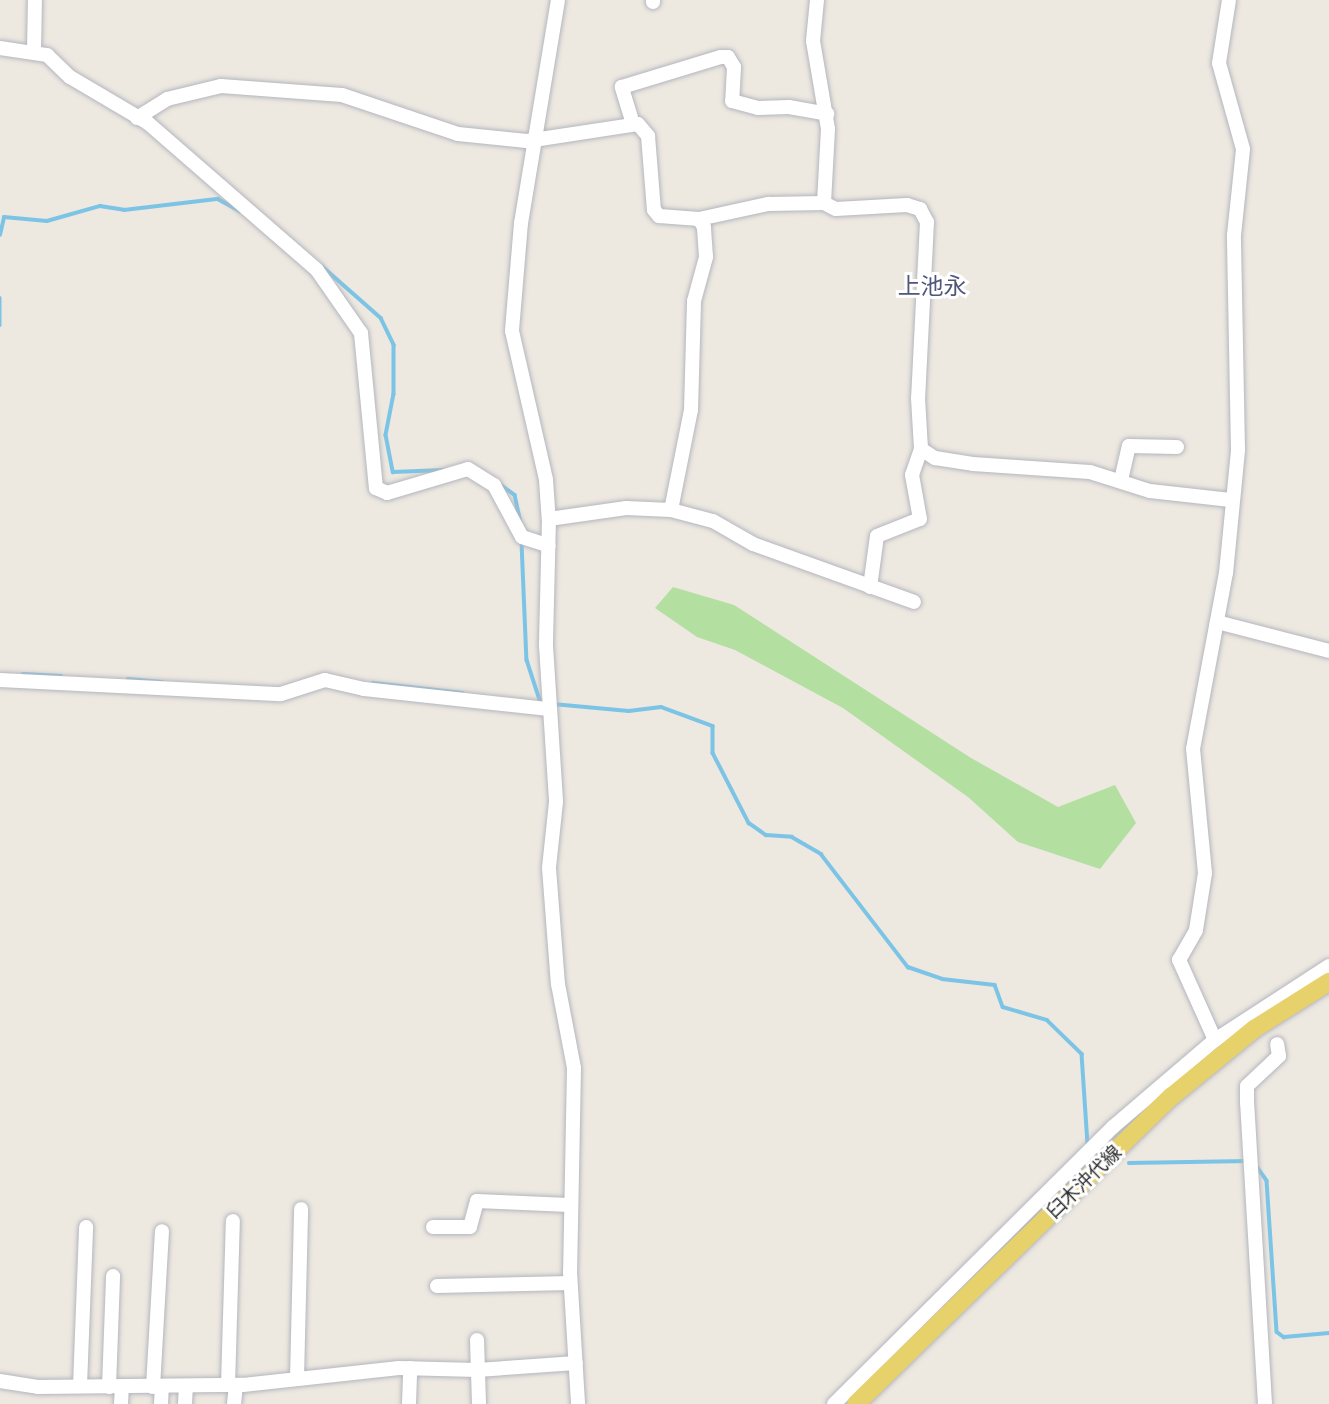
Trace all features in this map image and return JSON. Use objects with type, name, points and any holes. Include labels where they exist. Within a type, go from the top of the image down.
[{"type":"main road","name":"臼木沖代線","points":[[856,1404],[1171,1097],[1254,1029],[1329,982]]},
{"type":"street","points":[[34,50],[35,0]]},
{"type":"street","points":[[558,0],[550,65],[534,142],[512,331],[546,480],[549,519],[549,709],[556,802],[549,868],[558,984],[574,1068],[569,1205],[570,1283],[578,1404]]},
{"type":"street","points":[[817,0],[814,49],[827,114],[824,203]]},
{"type":"street","points":[[1215,1040],[1179,960],[1196,930],[1205,873],[1193,749],[1226,573],[1230,500],[1239,436],[1234,384],[1238,338],[1234,235],[1243,149],[1220,76],[1229,0]]},
{"type":"street","points":[[0,48],[34,50],[47,55],[105,101],[137,118],[308,260],[358,326],[376,488],[387,493],[468,469],[495,485],[522,537],[549,546]]},
{"type":"street","points":[[633,124],[622,87],[721,57],[727,57],[734,67],[732,101],[758,108],[789,107],[827,114]]},
{"type":"street","points":[[137,118],[167,99],[221,86],[311,90],[342,96],[458,134],[534,142],[633,124],[642,126],[648,136],[656,213],[699,219],[768,204],[824,203],[836,209],[896,203],[914,206],[925,215],[925,324],[918,408],[921,449],[912,475],[920,519],[877,536],[870,587]]},
{"type":"street","points":[[671,510],[691,410],[694,301],[706,257],[704,227],[699,219]]},
{"type":"street","points":[[1121,480],[1129,446],[1177,447]]},
{"type":"street","points":[[921,449],[935,458],[973,464],[1080,470],[1121,480],[1150,491],[1230,500]]},
{"type":"street","points":[[549,519],[626,508],[671,510],[713,521],[753,544],[914,602]]},
{"type":"street","points":[[1217,622],[1329,651]]},
{"type":"street","points":[[0,680],[281,694],[325,680],[364,689],[549,709]]},
{"type":"street","points":[[834,1404],[1113,1127],[1215,1040],[1329,966]]},
{"type":"street","points":[[1265,1404],[1247,1086],[1279,1056],[1277,1044]]},
{"type":"street","points":[[433,1227],[470,1227],[477,1201],[569,1205]]},
{"type":"street","points":[[297,1378],[301,1209]]},
{"type":"street","points":[[233,1221],[234,1404]]},
{"type":"street","points":[[80,1387],[81,1268],[86,1227]]},
{"type":"street","points":[[161,1404],[158,1387],[162,1231]]},
{"type":"street","points":[[113,1276],[115,1387],[121,1404]]},
{"type":"street","points":[[437,1286],[570,1283]]},
{"type":"street","points":[[477,1340],[479,1404]]},
{"type":"street","points":[[0,1381],[80,1387],[232,1385],[410,1368],[477,1370],[576,1363]]},
{"type":"street","points":[[409,1404],[410,1368]]},
{"type":"street","points":[[184,1404],[186,1386]]},
{"type":"green space","points":[[673,587],[734,605],[971,758],[1058,807],[1115,785],[1136,823],[1100,869],[1018,842],[968,797],[843,708],[735,650],[697,637],[655,608]]},
{"type":"waterway","points":[[0,235],[4,217],[47,221],[100,206],[124,210],[218,199],[240,211]]},
{"type":"waterway","points":[[322,266],[381,318],[394,345],[394,394],[386,435],[393,472],[444,470]]},
{"type":"waterway","points":[[0,298],[0,325]]},
{"type":"waterway","points":[[501,485],[515,495],[521,524]]},
{"type":"waterway","points":[[522,543],[527,660],[541,703]]},
{"type":"waterway","points":[[23,674],[61,676]]},
{"type":"waterway","points":[[128,679],[162,682]]},
{"type":"waterway","points":[[373,683],[462,693]]},
{"type":"waterway","points":[[553,704],[629,711],[661,707],[713,726],[713,753],[749,823],[766,835],[792,837],[821,854],[908,967],[942,979],[995,985],[1003,1007],[1047,1020],[1082,1054],[1088,1144]]},
{"type":"waterway","points":[[1129,1163],[1248,1161]]},
{"type":"waterway","points":[[1256,1165],[1267,1181],[1277,1332],[1284,1337],[1329,1333]]},
{"type":"district","name":"上池永","points":[[932,286]]}]
